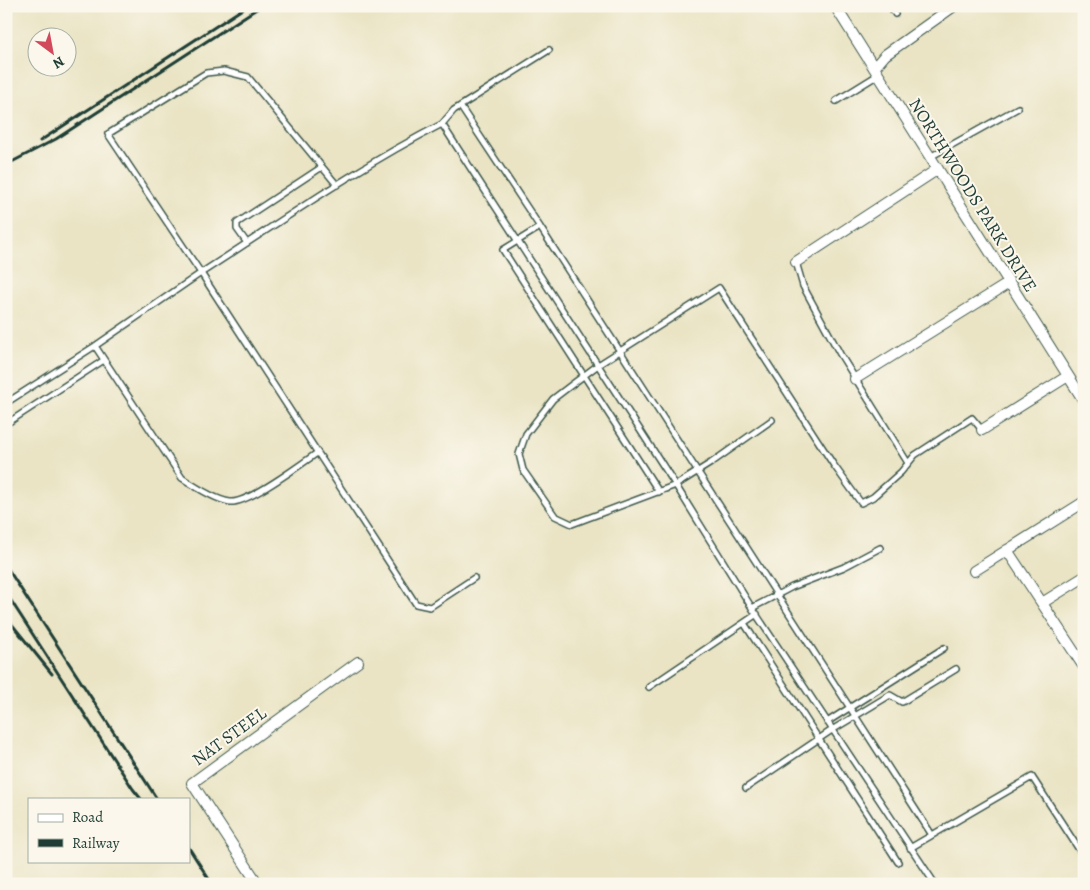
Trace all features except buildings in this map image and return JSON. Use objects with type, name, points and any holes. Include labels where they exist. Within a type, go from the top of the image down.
[{"type":"street","name":"NORTHWOODS PARK DRIVE","points":[[835,6],[1084,401]]},
{"type":"street","points":[[876,71],[885,55],[954,6]]},
{"type":"street","points":[[796,262],[938,170]]},
{"type":"street","points":[[855,379],[1010,283]]},
{"type":"street","points":[[982,430],[1068,376]]},
{"type":"street","points":[[974,571],[1084,502]]},
{"type":"street","points":[[1007,550],[1084,667]]},
{"type":"street","points":[[1042,604],[1084,577]]},
{"type":"street","name":"NAT STEEL","points":[[258,884],[192,783],[358,662]]},
{"type":"lane","points":[[890,6],[895,14]]},
{"type":"lane","points":[[6,403],[95,346],[201,273],[394,148],[442,124],[454,110],[549,50]]},
{"type":"lane","points":[[337,185],[248,77],[224,71],[206,73],[108,134],[201,273],[416,604],[430,607],[474,578]]},
{"type":"lane","points":[[836,101],[876,71]]},
{"type":"lane","points":[[460,106],[932,835]]},
{"type":"lane","points":[[930,157],[1018,108]]},
{"type":"lane","points":[[442,124],[676,485],[752,608],[935,884]]},
{"type":"lane","points":[[247,243],[236,229],[237,223],[322,167]]},
{"type":"lane","points":[[540,227],[503,250],[659,492]]},
{"type":"lane","points":[[796,262],[802,286],[855,379],[908,463]]},
{"type":"lane","points":[[772,420],[698,472],[676,485],[572,524],[555,516],[523,470],[519,454],[526,434],[553,399],[598,364],[719,288],[833,464],[861,503],[873,497],[901,472],[915,455],[972,418],[982,430]]},
{"type":"lane","points":[[95,346],[182,478],[201,490],[230,502],[242,500],[285,475],[317,453]]},
{"type":"lane","points":[[6,424],[104,360]]},
{"type":"lane","points":[[752,608],[792,587],[844,567],[880,548]]},
{"type":"lane","points":[[649,688],[756,614]]},
{"type":"lane","points":[[744,623],[898,862]]},
{"type":"lane","points":[[827,722],[944,648]]},
{"type":"lane","points":[[746,788],[819,738],[890,695],[902,702],[956,669]]},
{"type":"lane","points":[[910,848],[1032,777],[1084,857]]},
{"type":"railway","points":[[40,141],[247,6]]},
{"type":"railway","points":[[6,165],[56,139],[261,6]]},
{"type":"railway","points":[[6,566],[156,798]]},
{"type":"railway","points":[[6,593],[140,798]]},
{"type":"railway","points":[[6,617],[52,674]]},
{"type":"railway","points":[[190,850],[212,884]]}]
